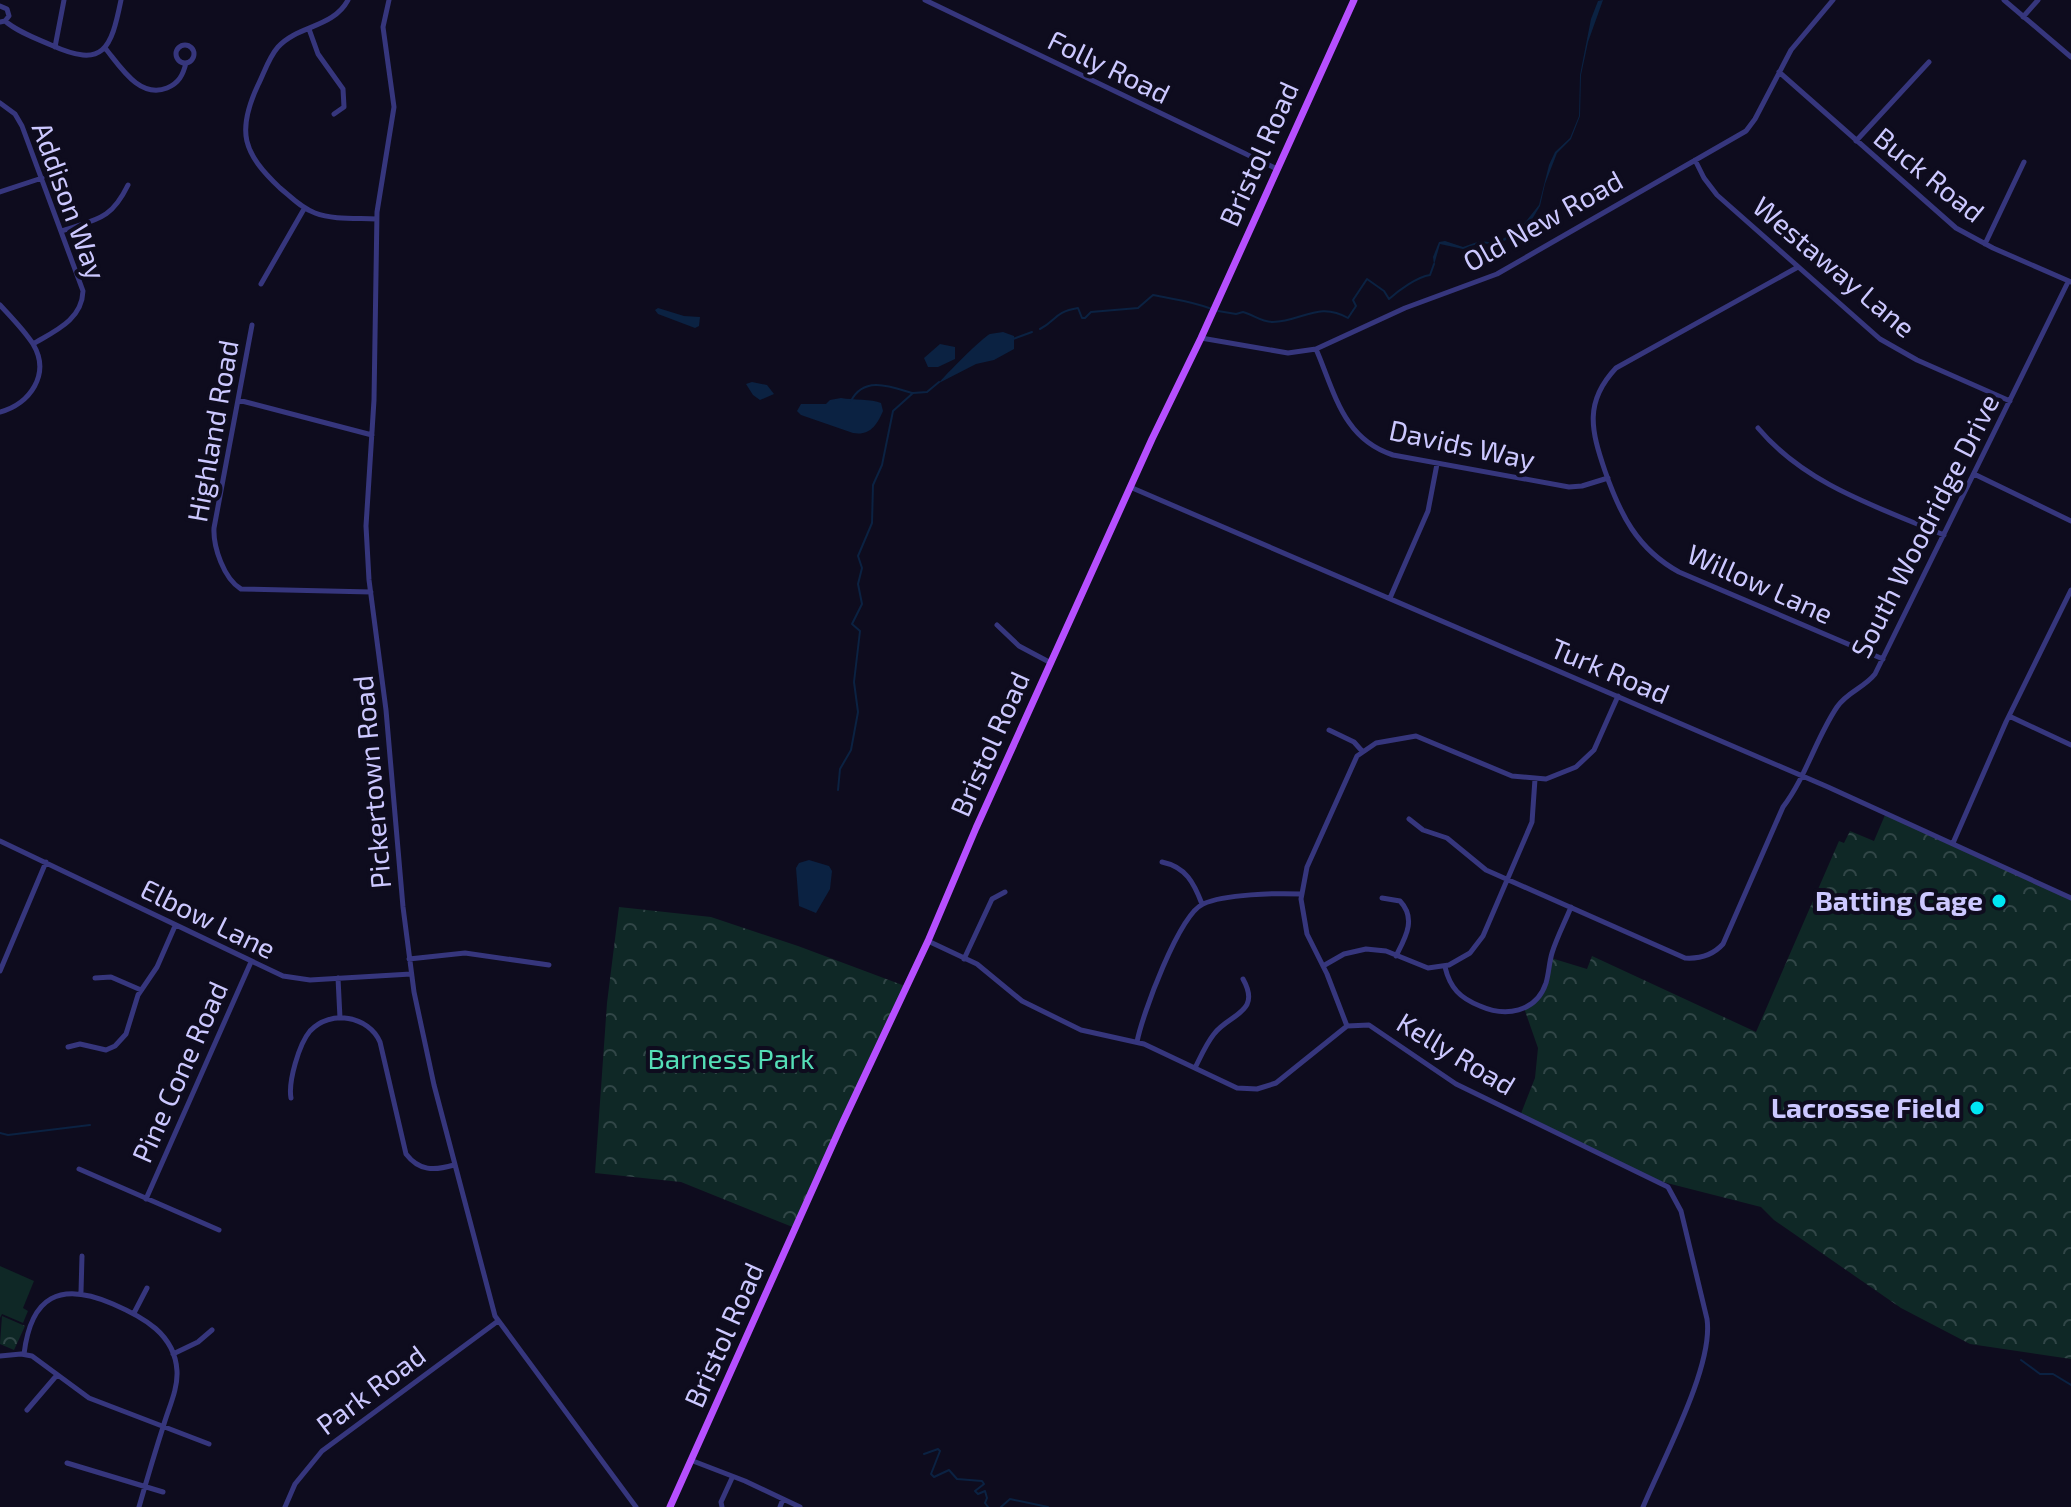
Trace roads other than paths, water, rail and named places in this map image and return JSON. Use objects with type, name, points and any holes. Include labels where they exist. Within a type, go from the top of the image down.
[{"type":"main road","name":"Bristol Road","points":[[670,1507],[928,941],[1130,487],[1354,0]]},
{"type":"street","points":[[55,47],[64,0]]},
{"type":"street","points":[[0,6],[9,12],[3,22],[55,47],[82,56],[105,48],[114,34],[121,0]]},
{"type":"street","points":[[348,0],[336,16],[286,39],[275,50],[247,108],[247,146],[259,168],[305,208],[320,215],[376,219]]},
{"type":"street","name":"Pickertown Road","points":[[389,0],[383,27],[393,92],[393,115],[376,219],[375,372],[366,526],[411,974],[454,1165],[498,1321],[636,1507]]},
{"type":"street","name":"Folly Road","points":[[925,0],[1277,169]]},
{"type":"street","name":"Old New Road","points":[[1201,338],[1293,353],[1316,349],[1405,308],[1497,274],[1750,127],[1798,40],[1833,0]]},
{"type":"street","points":[[2004,0],[2071,57]]},
{"type":"street","points":[[2023,17],[2038,0]]},
{"type":"street","points":[[309,29],[318,54],[343,89],[344,107],[334,114]]},
{"type":"street","points":[[105,48],[134,82],[149,90],[162,90],[173,85],[184,74],[186,63]]},
{"type":"street","points":[[1856,141],[1929,62]]},
{"type":"street","name":"Buck Road","points":[[1779,72],[1939,215],[1985,244],[2070,282]]},
{"type":"street","name":"Addison Way","points":[[0,103],[19,120],[82,285],[81,305],[70,320],[33,344]]},
{"type":"street","name":"Westaway Lane","points":[[1695,160],[1717,195],[1866,327],[1893,347],[2010,401]]},
{"type":"street","points":[[1985,244],[2024,162]]},
{"type":"street","points":[[0,192],[42,178]]},
{"type":"street","points":[[62,231],[114,210],[128,185]]},
{"type":"street","points":[[261,284],[305,208]]},
{"type":"street","name":"Willow Lane","points":[[1798,267],[1629,359],[1613,371],[1599,391],[1592,416],[1595,440],[1619,509],[1631,530],[1652,553],[1671,567],[1883,659]]},
{"type":"street","name":"South Woodridge Drive","points":[[1571,907],[1685,958],[1702,957],[1723,944],[1783,807],[1794,792],[1838,705],[1868,682],[1883,659],[2070,282]]},
{"type":"street","points":[[0,305],[33,344],[39,368],[34,389],[23,403],[0,412]]},
{"type":"street","name":"Highland Road","points":[[252,325],[214,528],[215,545],[234,584],[241,589],[371,592]]},
{"type":"street","name":"Davids Way","points":[[1316,349],[1344,417],[1356,434],[1384,452],[1569,487],[1608,478]]},
{"type":"street","points":[[238,400],[372,435]]},
{"type":"street","points":[[1758,428],[1795,463],[1824,483],[1944,535]]},
{"type":"street","points":[[1390,598],[1428,511],[1437,463]]},
{"type":"street","points":[[1974,474],[2071,521]]},
{"type":"street","name":"Turk Road","points":[[1130,487],[1618,696],[2071,898]]},
{"type":"street","points":[[1953,843],[2009,716],[2071,590]]},
{"type":"street","points":[[997,625],[1019,646],[1051,663]]},
{"type":"street","points":[[928,941],[983,968],[1022,1001],[1056,1018],[1091,1033],[1136,1042],[1237,1088],[1263,1088],[1281,1080],[1347,1026],[1307,934],[1301,894],[1307,867],[1353,762],[1362,751],[1376,743],[1416,736],[1502,772],[1535,779],[1561,774],[1582,762],[1598,744],[1618,696]]},
{"type":"street","points":[[2009,716],[2071,745]]},
{"type":"street","points":[[1329,730],[1354,742],[1362,751]]},
{"type":"street","points":[[1323,966],[1344,954],[1379,949],[1428,968],[1445,967],[1462,959],[1478,945],[1532,822],[1535,779]]},
{"type":"street","points":[[1409,819],[1423,830],[1447,838],[1479,865],[1571,907],[1552,954],[1545,985],[1538,998],[1524,1008],[1503,1013],[1469,1002],[1452,987],[1445,967]]},
{"type":"street","name":"Elbow Lane","points":[[0,841],[270,972],[297,980],[411,974]]},
{"type":"street","points":[[0,971],[46,862]]},
{"type":"street","points":[[1162,862],[1175,865],[1190,877],[1202,904]]},
{"type":"street","points":[[964,959],[992,899],[1005,892]]},
{"type":"street","points":[[1136,1042],[1143,1015],[1189,915],[1202,904],[1229,898],[1301,894]]},
{"type":"street","points":[[1382,898],[1400,901],[1409,918],[1406,938],[1396,956]]},
{"type":"street","points":[[68,1047],[80,1044],[106,1050],[121,1041],[128,1030],[141,990],[157,967],[175,926]]},
{"type":"street","points":[[409,959],[465,953],[549,965]]},
{"type":"street","name":"Pine Cone Road","points":[[146,1199],[251,962]]},
{"type":"street","points":[[95,978],[111,977],[141,990]]},
{"type":"street","points":[[338,978],[340,1018]]},
{"type":"street","points":[[1195,1068],[1215,1032],[1244,1009],[1249,998],[1243,979]]},
{"type":"street","points":[[291,1098],[291,1078],[307,1036],[322,1022],[340,1018],[364,1023],[377,1036],[401,1142],[410,1159],[428,1169],[454,1165]]},
{"type":"street","name":"Kelly Road","points":[[1347,1026],[1364,1024],[1374,1028],[1456,1084],[1659,1181],[1675,1196],[1708,1335],[1700,1373],[1643,1507]]},
{"type":"street","points":[[79,1169],[219,1230]]},
{"type":"street","points":[[81,1292],[84,1271],[82,1256]]},
{"type":"street","points":[[134,1313],[147,1288]]},
{"type":"street","points":[[24,1354],[31,1323],[41,1307],[67,1293],[81,1292],[134,1313],[158,1331],[173,1354],[176,1382],[139,1507]]},
{"type":"street","name":"Park Road","points":[[286,1507],[295,1484],[322,1451],[498,1321]]},
{"type":"street","points":[[173,1354],[198,1342],[212,1330]]},
{"type":"street","points":[[0,1356],[24,1354],[43,1362],[89,1398],[209,1444]]},
{"type":"street","points":[[27,1410],[57,1375]]},
{"type":"street","points":[[693,1461],[800,1507]]},
{"type":"street","points":[[67,1463],[163,1492]]},
{"type":"street","points":[[722,1507],[721,1502],[732,1478]]},
{"type":"street","points":[[780,1507],[783,1499]]},
{"type":"water","points":[[1603,0],[1588,42],[1581,75],[1580,116],[1571,139],[1557,153],[1540,206],[1531,221],[1499,245],[1480,243],[1463,249],[1440,244],[1434,265],[1433,257],[1439,242],[1463,247],[1480,241],[1497,243],[1523,225],[1539,205],[1549,165],[1555,152],[1570,138],[1579,116],[1580,75],[1591,19],[1598,1]]},
{"type":"water","points":[[658,308],[700,317],[699,326],[695,328],[658,314],[655,310]]},
{"type":"water","points":[[1003,332],[1014,336],[1014,349],[939,383],[986,336]]},
{"type":"water","points":[[940,344],[955,347],[955,359],[938,367],[928,367],[924,358]]},
{"type":"water","points":[[746,384],[767,385],[774,394],[760,400]]},
{"type":"water","points":[[841,398],[881,403],[883,411],[872,428],[864,433],[853,433],[797,411],[801,404],[826,404]]},
{"type":"water","points":[[809,860],[829,866],[832,871],[830,889],[816,913],[799,906],[796,868],[799,863]]},
{"type":"waterway","points":[[1218,311],[1243,312],[1273,322],[1328,311],[1348,318],[1356,306],[1353,300],[1367,279],[1384,291],[1389,299],[1414,281],[1430,275],[1434,264]]},
{"type":"waterway","points":[[1040,329],[1070,310],[1078,308],[1082,318],[1085,318],[1091,312],[1138,308],[1153,295],[1212,309]]},
{"type":"waterway","points":[[1013,339],[1032,332]]},
{"type":"waterway","points":[[838,790],[840,769],[851,750],[858,712],[854,682],[860,631],[852,624],[862,604],[858,584],[862,568],[858,556],[872,523],[873,485],[882,465],[893,411],[913,393],[927,392],[939,382]]},
{"type":"waterway","points":[[851,401],[863,388],[871,385],[912,393]]},
{"type":"waterway","points":[[0,1133],[8,1135],[90,1125]]},
{"type":"waterway","points":[[2021,1360],[2040,1374],[2053,1374],[2071,1385]]},
{"type":"waterway","points":[[924,1454],[940,1451],[931,1474],[934,1477],[949,1470],[957,1479],[982,1481],[984,1484],[975,1491],[978,1494],[985,1491],[988,1507]]},
{"type":"waterway","points":[[1001,1507],[1010,1499],[1048,1507]]},
{"type":"place","name":"Batting Cage","points":[[1999,901]]},
{"type":"place","name":"Lacrosse Field","points":[[1977,1108]]},
{"type":"park label","name":"Barness Park","points":[[731,1059]]}]
